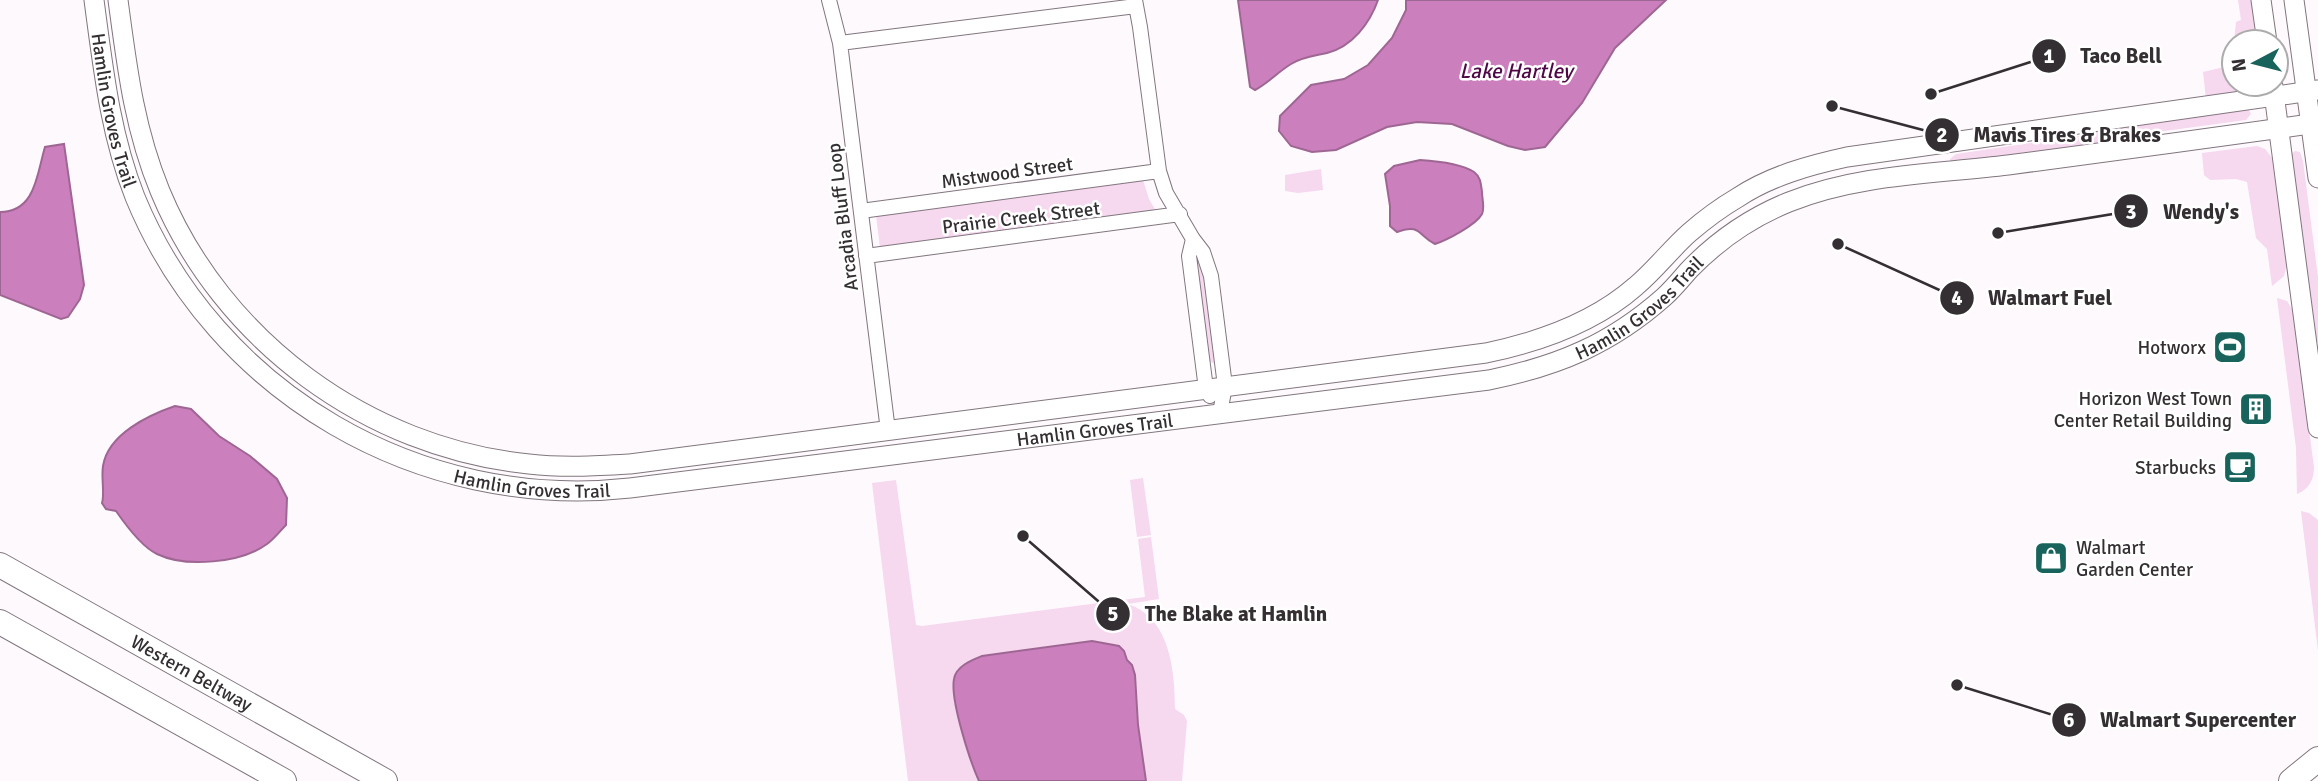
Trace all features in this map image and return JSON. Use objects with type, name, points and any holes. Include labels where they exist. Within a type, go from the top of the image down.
[{"type":"highway","name":"Western Beltway","points":[[0,565],[386,781]]},
{"type":"highway","points":[[0,622],[284,781]]},
{"type":"highway","points":[[2291,781],[2318,759]]},
{"type":"highway","points":[[2297,781],[2318,774]]},
{"type":"street","name":"Hamlin Groves Trail","points":[[94,0],[110,109],[121,156],[136,198],[181,281],[233,345],[250,363],[292,397],[360,440],[413,463],[459,477],[500,486],[548,491],[592,491],[1489,380],[1559,363],[1590,348],[1667,296],[1712,249],[1756,219],[1817,191],[1858,182],[2314,124]]},
{"type":"street","name":"Hamlin Groves Trail","points":[[118,0],[129,87],[139,132],[160,191],[182,235],[220,293],[257,335],[304,376],[358,412],[401,432],[452,449],[527,464],[561,467],[630,464],[1518,347],[1578,324],[1636,286],[1690,232],[1740,196],[1769,181],[1822,163],[2224,98]]},
{"type":"street","name":"Arcadia Bluff Loop","points":[[829,0],[840,43],[888,430]]},
{"type":"street","points":[[2261,0],[2265,28]]},
{"type":"street","points":[[2294,0],[2312,91],[2318,178]]},
{"type":"street","points":[[840,43],[1135,3],[1159,171],[1167,193],[1203,252],[1211,276],[1216,387],[1220,413]]},
{"type":"street","name":"Hamlin Groves Trail","points":[[2290,90],[2312,91]]},
{"type":"street","points":[[2274,98],[2318,428]]},
{"type":"street","points":[[1908,149],[1913,176]]},
{"type":"street","name":"Mistwood Street","points":[[861,211],[1159,171]]},
{"type":"street","name":"Prairie Creek Street","points":[[866,256],[1180,214]]},
{"type":"shaded area","points":[[2238,0],[2254,0],[2258,28],[2235,28],[2236,22],[2241,20]]},
{"type":"shaded area","points":[[2220,68],[2220,97],[2206,99],[2203,72]]},
{"type":"shaded area","points":[[2248,109],[2251,114],[2246,120],[2113,138],[2087,147],[1951,162],[1950,159],[1956,154],[2079,136],[2106,127]]},
{"type":"shaded area","points":[[2257,146],[2265,149],[2273,159],[2287,264],[2284,276],[2272,286],[2267,249],[2256,238],[2247,182],[2236,179],[2210,180],[2204,175],[2202,153]]},
{"type":"shaded area","points":[[2300,152],[2303,161],[2318,277],[2318,343],[2312,327],[2291,154]]},
{"type":"shaded area","points":[[1321,169],[1323,190],[1298,193],[1285,191],[1285,175]]},
{"type":"shaded area","points":[[1143,180],[1156,211],[880,248],[876,215]]},
{"type":"shaded area","points":[[1197,258],[1204,269],[1217,360],[1215,364],[1209,361],[1195,259]]},
{"type":"shaded area","points":[[2277,298],[2287,301],[2293,311],[2314,467],[2310,484],[2297,494],[2296,448]]},
{"type":"shaded area","points":[[1143,478],[1151,535],[1137,537],[1130,480]]},
{"type":"shaded area","points":[[896,480],[916,625],[1145,597],[1138,539],[1151,537],[1159,599],[1128,604],[1153,621],[1167,648],[1174,679],[1175,709],[1184,715],[1187,721],[1182,781],[1146,781],[1138,725],[1135,675],[1124,651],[1092,641],[983,656],[966,662],[954,679],[955,692],[965,744],[979,781],[908,781],[872,483]]},
{"type":"shaded area","points":[[2301,511],[2318,520],[2318,651]]},
{"type":"water","points":[[1238,0],[1378,0],[1365,25],[1352,40],[1336,50],[1295,62],[1255,90],[1250,87]]},
{"type":"water","name":"Lake Hartley","points":[[1406,0],[1666,0],[1615,48],[1582,103],[1545,147],[1525,150],[1452,124],[1417,122],[1387,127],[1336,150],[1312,152],[1291,146],[1279,131],[1280,116],[1311,85],[1344,79],[1368,65],[1392,38],[1406,10]]},
{"type":"water","points":[[64,144],[84,285],[80,299],[68,317],[61,319],[0,295],[0,212],[12,210],[28,198],[37,179],[45,147]]},
{"type":"water","points":[[1420,160],[1462,166],[1476,174],[1481,184],[1483,209],[1479,218],[1461,232],[1435,244],[1415,230],[1397,232],[1390,226],[1385,174],[1394,166]]},
{"type":"water","points":[[175,406],[191,409],[219,436],[250,456],[277,479],[287,498],[286,525],[267,544],[243,556],[228,559],[198,562],[169,558],[146,546],[116,511],[106,509],[102,503],[103,466],[113,444],[131,427]]},
{"type":"water","points":[[1092,641],[1119,646],[1132,665],[1146,781],[979,781],[966,745],[955,701],[954,679],[958,670],[982,656]]},
{"type":"place","name":"Taco Bell","points":[[1931,94]]},
{"type":"place","name":"Mavis Tires & Brakes","points":[[1832,106]]},
{"type":"place","name":"Wendy's","points":[[1998,233]]},
{"type":"place","name":"Walmart Fuel","points":[[1838,244]]},
{"type":"place","name":"Hotworx","points":[[2230,347]]},
{"type":"place","name":"Horizon West Town Center Retail Building","points":[[2256,409]]},
{"type":"place","name":"Starbucks","points":[[2240,467]]},
{"type":"place","name":"The Blake at Hamlin","points":[[1023,536]]},
{"type":"place","name":"Walmart Garden Center","points":[[2051,558]]},
{"type":"place","name":"Walmart Supercenter","points":[[1957,685]]}]
